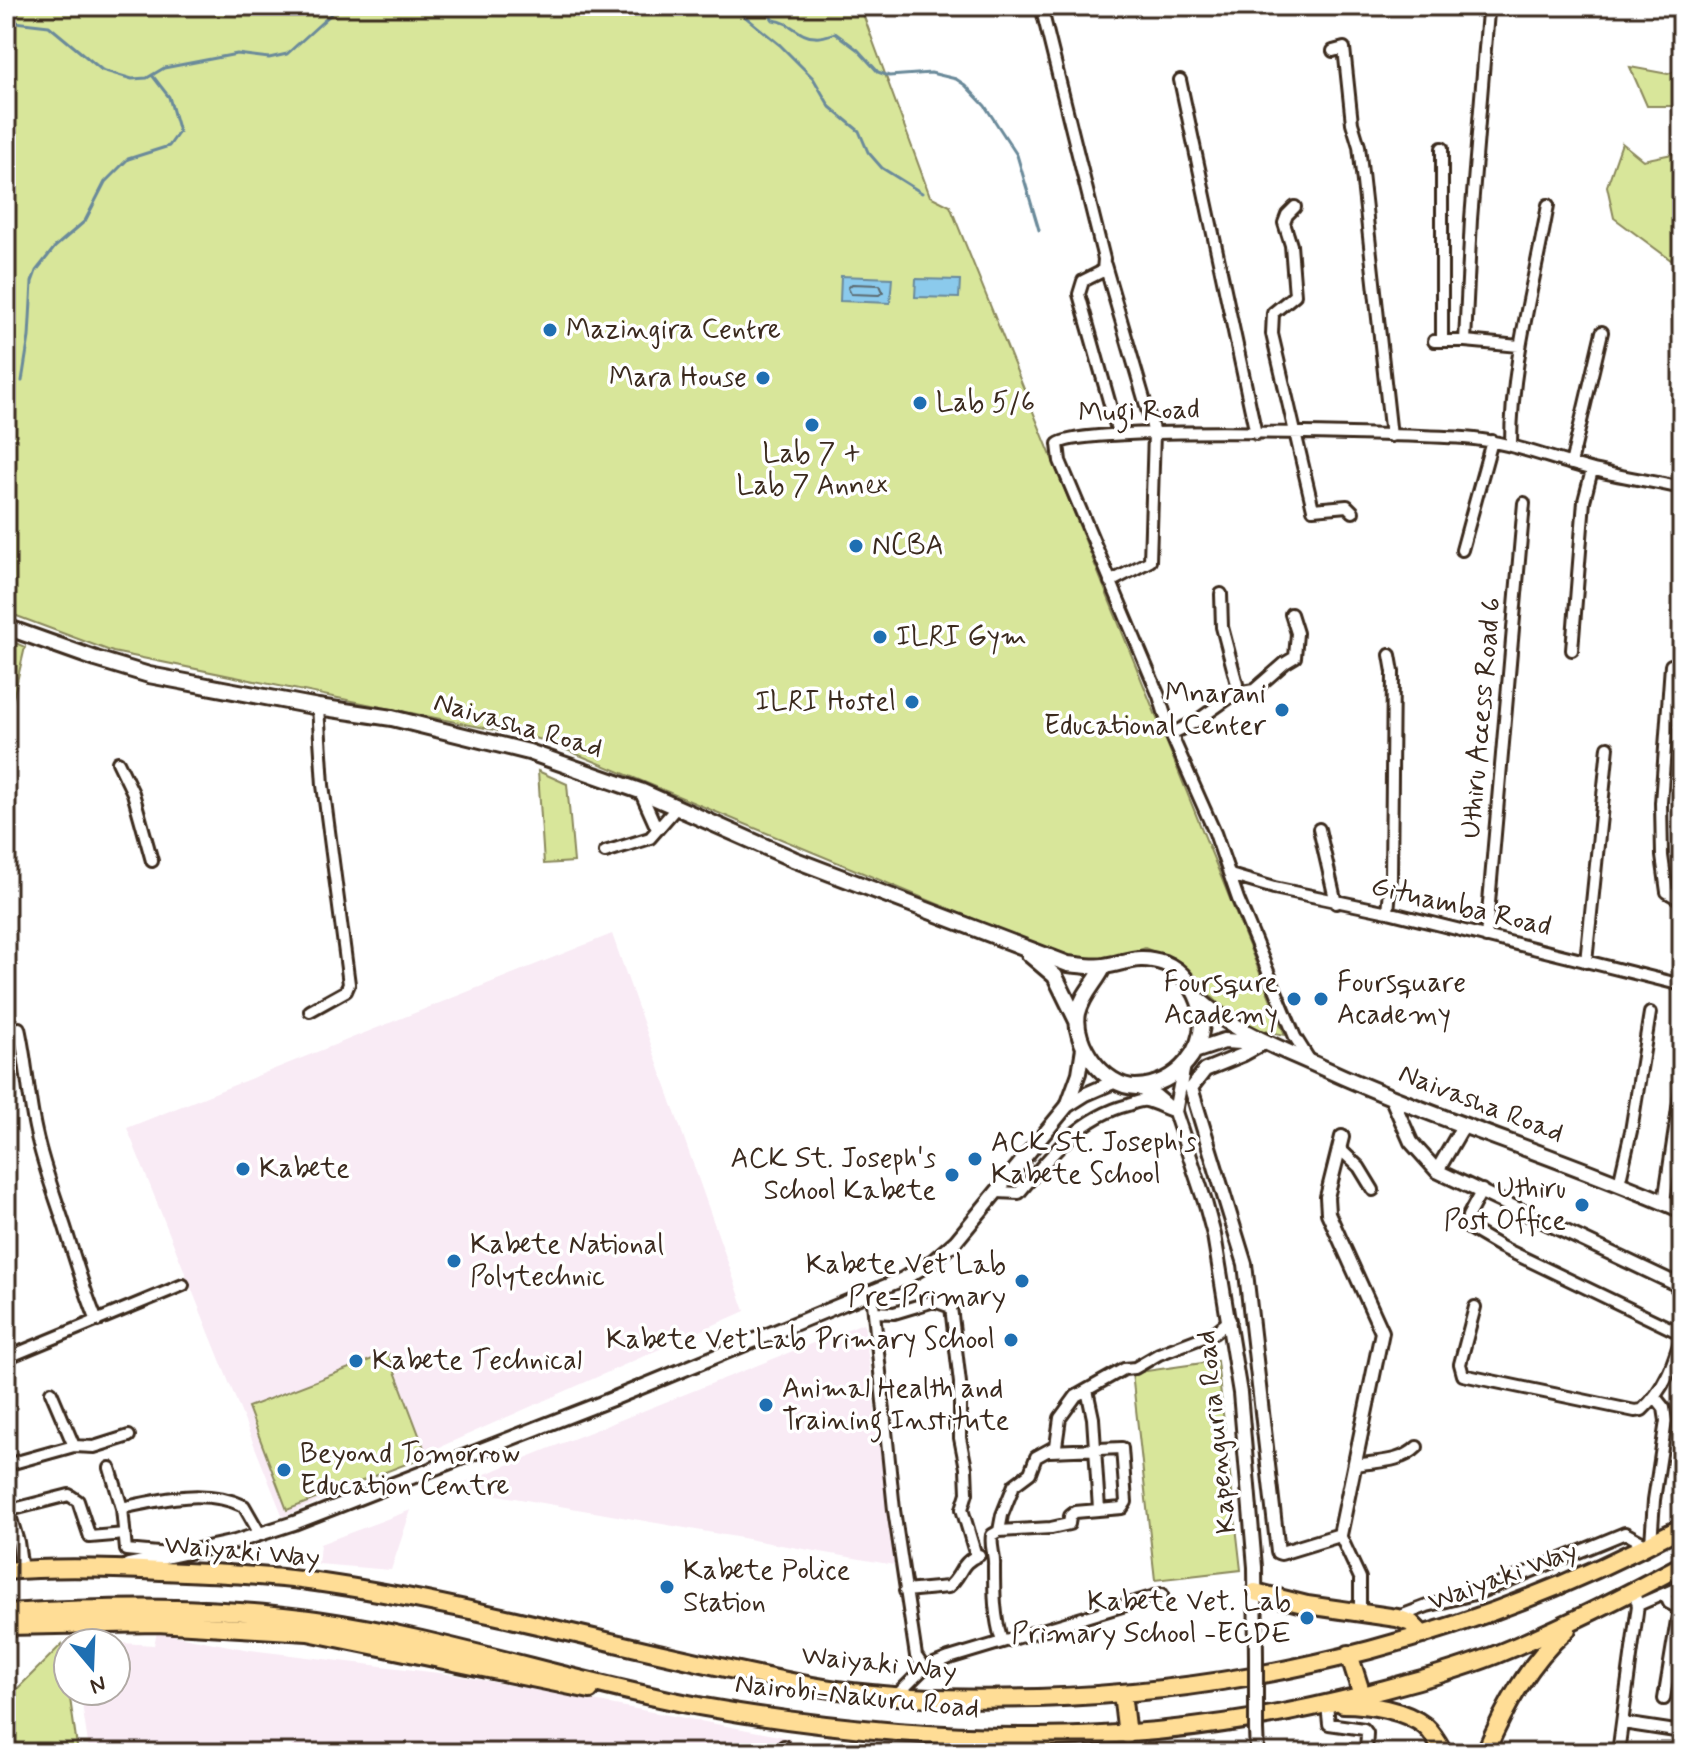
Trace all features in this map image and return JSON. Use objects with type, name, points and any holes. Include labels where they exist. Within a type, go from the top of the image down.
[{"type":"highway","name":"Waiyaki Way","points":[[14,1570],[109,1568],[257,1575],[331,1584],[413,1599],[800,1684],[897,1695],[998,1699],[1122,1693],[1230,1681],[1349,1654],[1423,1635],[1520,1601],[1616,1562],[1682,1527]]},
{"type":"highway","name":"Nairobi-Nakuru Road","points":[[6,1613],[84,1608],[184,1609],[317,1620],[468,1649],[627,1691],[778,1719],[909,1734],[1048,1738],[1127,1735],[1226,1723],[1327,1705],[1415,1682],[1494,1655],[1580,1617],[1636,1598],[1682,1565]]},
{"type":"highway","points":[[1255,1592],[1397,1618],[1411,1623],[1423,1635]]},
{"type":"highway","points":[[1485,1753],[1503,1713],[1541,1654],[1580,1617]]},
{"type":"highway","points":[[6,1626],[157,1623],[308,1632],[579,1690],[627,1691]]},
{"type":"highway","points":[[1349,1654],[1362,1695]]},
{"type":"highway","points":[[1122,1693],[1127,1735]]},
{"type":"highway","points":[[1327,1705],[1366,1706],[1409,1718],[1425,1726],[1444,1753]]},
{"type":"main road","name":"Naivasha Road","points":[[6,627],[149,675],[392,718],[529,752],[640,791],[793,859],[1068,964],[1104,966]]},
{"type":"main road","name":"Naivasha Road","points":[[996,937],[1032,956],[1055,976],[1077,1021]]},
{"type":"main road","points":[[1131,958],[1166,964],[1179,972],[1193,988],[1199,999],[1203,1022],[1197,1050],[1178,1072],[1136,1087],[1116,1081],[1095,1066],[1083,1048],[1077,1021],[1083,997],[1104,966],[1131,958]]},
{"type":"main road","points":[[1199,999],[1224,1020],[1267,1044]]},
{"type":"main road","points":[[1197,1050],[1224,1041],[1267,1044]]},
{"type":"main road","name":"Naivasha Road","points":[[1267,1044],[1392,1099],[1682,1210]]},
{"type":"street","points":[[1041,6],[1105,265],[1154,433],[1150,561],[1110,582]]},
{"type":"street","points":[[1465,341],[1488,12]]},
{"type":"street","points":[[1333,51],[1344,48],[1352,123],[1359,146],[1391,436]]},
{"type":"street","points":[[1180,80],[1256,434]]},
{"type":"street","points":[[1472,230],[1489,86]]},
{"type":"street","points":[[1442,148],[1438,341],[1519,346]]},
{"type":"street","points":[[1511,444],[1514,372],[1535,283],[1548,205]]},
{"type":"street","points":[[1295,207],[1284,223],[1291,245],[1295,295],[1275,310],[1271,317],[1272,334],[1313,509],[1347,506],[1353,512]]},
{"type":"street","points":[[1105,265],[1098,274],[1083,281],[1079,294],[1118,433]]},
{"type":"street","points":[[1571,464],[1602,332]]},
{"type":"street","name":"Mugi Road","points":[[1310,1062],[1295,1037],[1215,833],[1171,734],[1159,696],[1057,450],[1061,440],[1118,433],[1154,433],[1391,436],[1492,441],[1526,448],[1538,456],[1592,470],[1682,488]]},
{"type":"street","points":[[1462,550],[1492,441]]},
{"type":"street","points":[[1572,650],[1584,501],[1592,470]]},
{"type":"street","name":"Uthiru Access Road 6","points":[[1486,937],[1524,503]]},
{"type":"street","points":[[1221,594],[1222,627],[1237,684],[1236,693]]},
{"type":"street","points":[[1171,734],[1195,722],[1236,693],[1254,690],[1295,657],[1297,633],[1291,614]]},
{"type":"street","points":[[1388,912],[1393,672],[1390,655]]},
{"type":"street","points":[[1671,665],[1661,803],[1662,856],[1667,892],[1682,901]]},
{"type":"street","points":[[310,1011],[346,991],[349,984],[326,810],[318,707]]},
{"type":"street","points":[[1586,962],[1608,747]]},
{"type":"street","points":[[118,762],[133,793],[152,861]]},
{"type":"street","points":[[640,791],[657,829]]},
{"type":"street","points":[[605,852],[650,838],[677,807]]},
{"type":"street","points":[[1319,829],[1336,903]]},
{"type":"street","name":"Gituamba Road","points":[[1230,875],[1682,985]]},
{"type":"street","points":[[1619,1184],[1650,1013]]},
{"type":"street","points":[[19,1028],[27,1063],[35,1130],[44,1164],[97,1321]]},
{"type":"street","points":[[1267,1044],[1205,1070],[1191,1088],[1245,1264],[1278,1552],[1340,1535]]},
{"type":"street","points":[[109,1568],[222,1545],[306,1518],[617,1397],[903,1279],[933,1261],[956,1241],[1067,1106],[1079,1073],[1083,1048]]},
{"type":"street","name":"Kapenguria Road","points":[[1184,1065],[1175,1112],[1214,1235],[1230,1320],[1247,1457],[1255,1592],[1257,1752]]},
{"type":"street","points":[[1067,1106],[1116,1081]]},
{"type":"street","points":[[1664,1202],[1682,1082]]},
{"type":"street","points":[[1136,1087],[1156,1096],[1175,1112]]},
{"type":"street","points":[[1392,1099],[1411,1142],[1437,1171],[1674,1283],[1682,1293]]},
{"type":"street","points":[[998,1192],[1019,1193],[1054,1151],[1075,1132],[1121,1106],[1144,1101],[1175,1112]]},
{"type":"street","points":[[1437,1171],[1463,1126]]},
{"type":"street","points":[[1341,1142],[1373,1190]]},
{"type":"street","points":[[1341,1142],[1327,1197],[1328,1213],[1382,1332],[1340,1535],[1360,1578],[1360,1613]]},
{"type":"street","points":[[1475,1307],[1460,1364],[1463,1375],[1635,1411],[1642,1410],[1656,1398],[1678,1363],[1682,1334],[1467,1227],[1468,1216],[1482,1190]]},
{"type":"street","points":[[1214,1235],[1235,1229]]},
{"type":"street","points":[[6,1357],[183,1285]]},
{"type":"street","points":[[872,1293],[905,1591],[916,1656],[924,1668]]},
{"type":"street","points":[[875,1312],[894,1313],[934,1301],[951,1307],[960,1383],[960,1438],[967,1482],[962,1509],[976,1556]]},
{"type":"street","points":[[999,1531],[1014,1485],[1030,1473],[1036,1457],[1056,1446],[1060,1418],[1068,1403],[1124,1369],[1135,1368],[1159,1354],[1214,1333],[1230,1320]]},
{"type":"street","points":[[1087,1390],[1093,1418],[1099,1509]]},
{"type":"street","points":[[51,1392],[74,1446]]},
{"type":"street","points":[[1397,1618],[1427,1606],[1478,1593],[1625,1533],[1650,1544],[1666,1421],[1664,1408],[1656,1398]]},
{"type":"street","points":[[6,1465],[74,1446],[94,1447],[129,1436]]},
{"type":"street","points":[[1355,1465],[1397,1459],[1410,1455],[1417,1447]]},
{"type":"street","points":[[1002,1642],[995,1621],[995,1562],[990,1547],[992,1535],[999,1531],[1069,1524],[1070,1516],[1075,1512],[1122,1508],[1126,1502],[1122,1448],[1050,1451]]},
{"type":"street","points":[[110,1468],[122,1508],[126,1550],[177,1555]]},
{"type":"street","points":[[14,1570],[7,1508],[69,1495],[78,1501],[90,1537],[125,1534]]},
{"type":"street","points":[[122,1508],[174,1497],[223,1499],[244,1506],[260,1534]]},
{"type":"street","points":[[905,1591],[948,1587],[963,1564],[990,1547]]},
{"type":"street","points":[[1618,1753],[1636,1598],[1665,1594],[1682,1586]]},
{"type":"street","points":[[897,1695],[924,1668],[1162,1594]]},
{"type":"street","points":[[1664,1699],[1679,1608],[1669,1603],[1665,1594]]},
{"type":"street","points":[[1327,1705],[1329,1724],[1364,1729],[1367,1733],[1366,1753]]},
{"type":"street","points":[[1623,1723],[1682,1732]]},
{"type":"shaded area","name":"Kabete National Polytechnic","points":[[612,934],[745,1311],[283,1517],[127,1128]]},
{"type":"shaded area","name":"Animal Health and Training Institute","points":[[863,1323],[894,1565],[453,1487]]},
{"type":"shaded area","points":[[411,1510],[391,1570],[318,1564],[320,1544]]},
{"type":"shaded area","points":[[157,1632],[250,1650],[455,1675],[790,1738],[790,1753],[299,1753],[290,1744],[237,1746],[182,1753],[89,1750],[82,1707],[132,1707],[132,1644],[154,1645]]},
{"type":"green space","points":[[6,6],[860,6],[930,196],[950,206],[1285,1035],[1255,1029],[1219,1004],[1176,961],[1145,948],[1112,959],[1093,961],[1065,957],[543,740],[113,652],[6,612]]},
{"type":"green space","points":[[1630,67],[1668,74],[1682,68],[1682,113],[1678,106],[1647,106]]},
{"type":"green space","points":[[1622,143],[1643,160],[1682,152],[1682,244],[1671,260],[1614,218],[1607,186]]},
{"type":"green space","points":[[6,639],[25,647],[12,703],[6,706]]},
{"type":"green space","points":[[538,771],[567,784],[574,862],[544,864]]},
{"type":"green space","points":[[388,1353],[427,1456],[287,1510],[248,1407]]},
{"type":"green space","points":[[1217,1361],[1241,1570],[1155,1580],[1132,1373]]},
{"type":"green space","points":[[52,1654],[52,1707],[71,1707],[78,1753],[6,1753],[6,1700]]},
{"type":"water","points":[[841,276],[892,278],[890,303],[840,301]]},
{"type":"water","points":[[916,279],[960,280],[959,298],[915,297]]},
{"type":"waterway","points":[[6,21],[49,26],[102,70],[132,79],[147,78],[164,68],[237,54],[269,58],[287,54],[340,6]]},
{"type":"waterway","points":[[732,6],[780,45],[813,78],[830,107],[859,131],[868,152],[882,168],[922,193]]},
{"type":"waterway","points":[[759,6],[773,20],[804,35],[820,37],[835,33],[858,50],[878,72],[889,76],[931,73],[956,79],[965,85],[985,106],[1017,155],[1039,230]]},
{"type":"waterway","points":[[22,381],[29,337],[32,282],[36,271],[55,247],[85,221],[105,182],[128,159],[169,146],[179,132],[169,97],[152,75]]},
{"type":"place","name":"Mazingira Centre","points":[[550,330]]},
{"type":"place","name":"Mara House","points":[[763,378]]},
{"type":"place","name":"Lab 5/6","points":[[920,403]]},
{"type":"place","name":"Lab 7 + Lab 7 Annex","points":[[812,425]]},
{"type":"place","name":"NCBA","points":[[856,546]]},
{"type":"place","name":"ILRI Gym","points":[[880,637]]},
{"type":"place","name":"ILRI Hostel","points":[[912,702]]},
{"type":"place","name":"Mnarani Educational Center","points":[[1282,710]]},
{"type":"place","name":"Foursqure Academy","points":[[1294,999]]},
{"type":"place","name":"Foursquare Academy","points":[[1321,999]]},
{"type":"place","name":"ACK St. Joseph's Kabete School","points":[[975,1159]]},
{"type":"place","name":"Kabete","points":[[243,1169]]},
{"type":"place","name":"ACK St. Joseph's School Kabete","points":[[952,1175]]},
{"type":"place","name":"Uthiru Post Office","points":[[1582,1205]]},
{"type":"place","name":"Kabete National Polytechnic","points":[[454,1261]]},
{"type":"place","name":"Kabete Vet Lab Pre-Primary","points":[[1022,1281]]},
{"type":"place","name":"Kabete Vet Lab Primary School","points":[[1011,1340]]},
{"type":"place","name":"Kabete Technical","points":[[356,1361]]},
{"type":"place","name":"Animal Health and Training Institute","points":[[766,1405]]},
{"type":"place","name":"Beyond Tomorrow Education Centre","points":[[284,1470]]},
{"type":"place","name":"Kabete Police Station","points":[[667,1587]]},
{"type":"place","name":"Kabete Vet. Lab Primary School -ECDE","points":[[1307,1618]]}]
